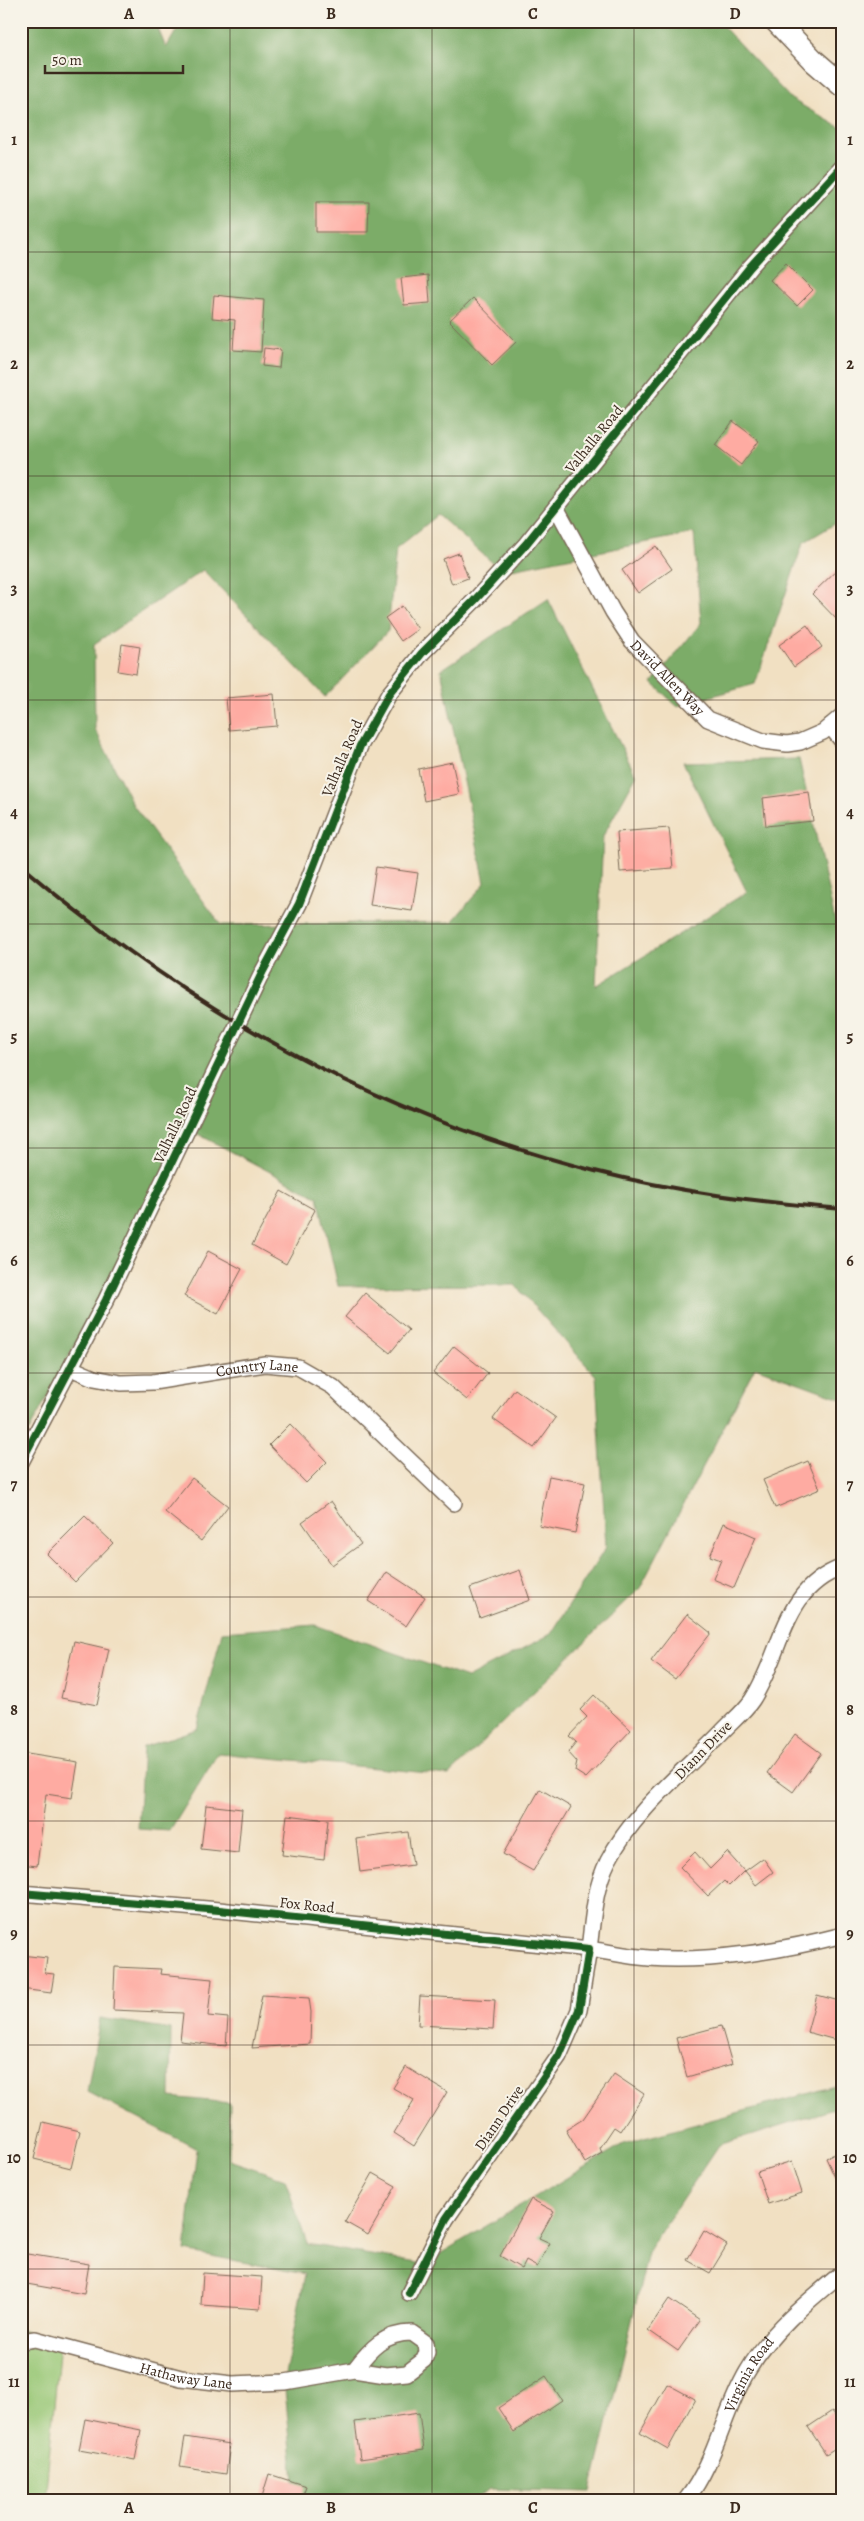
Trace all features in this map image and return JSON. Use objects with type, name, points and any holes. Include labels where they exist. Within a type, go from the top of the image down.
[{"type":"main road","points":[[776,21],[814,61],[843,86]]},
{"type":"street","name":"Valhalla Road","points":[[21,1462],[71,1368],[161,1187],[263,971],[299,904],[360,746],[388,694],[422,653],[474,601],[526,544],[750,267],[843,165]]},
{"type":"street","name":"David Allen Way","points":[[556,507],[613,612],[632,641],[708,719],[763,742],[775,744],[800,742],[823,732],[843,715]]},
{"type":"street","points":[[830,726],[843,742]]},
{"type":"street","name":"Country Lane","points":[[71,1368],[94,1378],[121,1383],[153,1382],[265,1364],[298,1367],[333,1388],[454,1503]]},
{"type":"street","name":"Diann Drive","points":[[409,2293],[446,2219],[559,2056],[579,2010],[596,1888],[609,1860],[628,1828],[751,1701],[768,1672],[795,1604],[802,1594],[820,1577],[843,1567]]},
{"type":"street","name":"Fox Road","points":[[21,1893],[219,1910],[589,1949]]},
{"type":"street","points":[[589,1949],[649,1958],[700,1958],[767,1949],[843,1935]]},
{"type":"street","name":"Virginia Road","points":[[686,2500],[707,2467],[748,2370],[776,2333],[816,2294],[843,2272]]},
{"type":"street","name":"Hathaway Lane","points":[[21,2340],[35,2339],[181,2378],[232,2384],[286,2382],[354,2370]]},
{"type":"green space","points":[[21,21],[155,21],[166,48],[182,21],[718,21],[791,99],[843,129],[843,519],[803,543],[755,684],[677,706],[652,683],[701,623],[694,533],[502,571],[438,515],[396,549],[388,631],[325,697],[203,570],[94,644],[95,729],[133,805],[221,925],[452,922],[485,883],[441,670],[548,599],[636,776],[603,836],[596,986],[747,892],[683,762],[799,759],[843,957],[843,1399],[755,1367],[640,1588],[449,1775],[218,1753],[170,1831],[138,1829],[143,1747],[197,1729],[222,1632],[315,1625],[467,1678],[551,1634],[606,1547],[596,1376],[515,1285],[338,1286],[318,1197],[190,1130],[21,1446]]},
{"type":"green space","points":[[100,2018],[171,2029],[170,2097],[230,2103],[229,2160],[285,2179],[307,2244],[423,2264],[623,2144],[843,2084],[843,2106],[719,2145],[649,2249],[591,2492],[489,2489],[475,2500],[296,2500],[284,2380],[305,2274],[185,2251],[197,2149],[87,2092]]},
{"type":"green space","points":[[21,2330],[60,2343],[45,2500],[21,2500]]},
{"type":"building","points":[[316,202],[369,202],[368,232],[316,232]]},
{"type":"building","points":[[786,263],[813,290],[797,306],[770,280]]},
{"type":"building","points":[[428,275],[430,303],[404,305],[401,278]]},
{"type":"building","points":[[214,295],[264,300],[261,352],[233,350],[235,320],[212,318]]},
{"type":"building","points":[[473,298],[516,342],[492,365],[449,321]]},
{"type":"building","points":[[264,348],[281,350],[279,368],[262,366]]},
{"type":"building","points":[[733,421],[759,441],[741,465],[715,445]]},
{"type":"building","points":[[656,546],[672,569],[638,593],[622,570]]},
{"type":"building","points":[[459,553],[468,578],[452,584],[443,559]]},
{"type":"building","points":[[843,564],[843,626],[812,594]]},
{"type":"building","points":[[402,606],[418,629],[401,641],[385,618]]},
{"type":"building","points":[[807,625],[822,647],[794,667],[779,645]]},
{"type":"building","points":[[122,644],[140,647],[136,674],[118,671]]},
{"type":"building","points":[[274,694],[277,726],[229,730],[226,698]]},
{"type":"building","points":[[452,762],[459,794],[424,801],[418,769]]},
{"type":"building","points":[[809,792],[813,821],[766,826],[763,798]]},
{"type":"building","points":[[669,828],[673,868],[620,872],[617,832]]},
{"type":"building","points":[[376,867],[418,873],[412,911],[370,905]]},
{"type":"building","points":[[281,1191],[315,1210],[286,1264],[252,1245]]},
{"type":"building","points":[[208,1251],[242,1269],[218,1314],[184,1296]]},
{"type":"building","points":[[365,1293],[409,1330],[390,1353],[345,1317]]},
{"type":"building","points":[[454,1346],[488,1373],[467,1400],[433,1373]]},
{"type":"building","points":[[515,1389],[556,1418],[534,1448],[493,1419]]},
{"type":"building","points":[[290,1424],[327,1462],[306,1483],[269,1445]]},
{"type":"building","points":[[808,1461],[820,1489],[775,1508],[763,1480]]},
{"type":"building","points":[[549,1476],[585,1483],[575,1533],[539,1526]]},
{"type":"building","points":[[192,1478],[228,1506],[201,1541],[165,1512]]},
{"type":"building","points":[[331,1501],[361,1544],[332,1565],[302,1522]]},
{"type":"building","points":[[85,1516],[113,1543],[75,1582],[47,1554]]},
{"type":"building","points":[[724,1523],[756,1537],[734,1588],[713,1579],[721,1560],[710,1556]]},
{"type":"building","points":[[520,1570],[530,1600],[480,1618],[470,1588]]},
{"type":"building","points":[[387,1572],[425,1597],[406,1626],[368,1601]]},
{"type":"building","points":[[687,1614],[711,1633],[675,1679],[651,1661]]},
{"type":"building","points":[[74,1641],[109,1649],[97,1705],[61,1698]]},
{"type":"building","points":[[594,1695],[631,1730],[586,1778],[575,1771],[577,1762],[568,1752],[576,1742],[569,1736],[587,1717],[580,1710]]},
{"type":"building","points":[[795,1734],[821,1753],[793,1792],[767,1773]]},
{"type":"building","points":[[21,1753],[78,1762],[72,1798],[46,1794],[37,1866],[21,1864]]},
{"type":"building","points":[[540,1789],[571,1807],[533,1871],[503,1854]]},
{"type":"building","points":[[206,1805],[242,1809],[238,1853],[201,1849]]},
{"type":"building","points":[[287,1815],[328,1820],[324,1860],[282,1855]]},
{"type":"building","points":[[408,1832],[413,1865],[360,1872],[356,1839]]},
{"type":"building","points":[[695,1852],[710,1869],[727,1852],[744,1871],[729,1886],[724,1881],[708,1896],[680,1867]]},
{"type":"building","points":[[763,1858],[773,1872],[756,1885],[745,1871]]},
{"type":"building","points":[[21,1955],[47,1958],[45,1973],[54,1974],[51,1993],[21,1989]]},
{"type":"building","points":[[115,1967],[161,1969],[160,1974],[212,1979],[208,2016],[228,2018],[226,2046],[180,2041],[183,2013],[113,2010]]},
{"type":"building","points":[[262,1995],[309,1998],[311,2012],[310,2044],[252,2048]]},
{"type":"building","points":[[817,1995],[843,2002],[843,2042],[807,2032]]},
{"type":"building","points":[[420,1996],[495,2000],[493,2029],[418,2025]]},
{"type":"building","points":[[721,2026],[732,2064],[687,2077],[676,2038]]},
{"type":"building","points":[[406,2067],[447,2092],[414,2146],[394,2133],[414,2100],[393,2088]]},
{"type":"building","points":[[614,2074],[644,2094],[620,2131],[614,2127],[600,2148],[602,2153],[585,2163],[566,2130],[583,2119]]},
{"type":"building","points":[[43,2122],[80,2131],[71,2168],[34,2159]]},
{"type":"building","points":[[843,2150],[843,2195],[826,2158]]},
{"type":"building","points":[[792,2161],[802,2193],[768,2204],[757,2172]]},
{"type":"building","points":[[373,2173],[396,2186],[368,2235],[345,2222]]},
{"type":"building","points":[[531,2199],[554,2211],[539,2238],[550,2243],[537,2267],[526,2261],[522,2269],[500,2256]]},
{"type":"building","points":[[704,2231],[727,2245],[710,2273],[687,2260]]},
{"type":"building","points":[[21,2253],[89,2264],[84,2294],[21,2283]]},
{"type":"building","points":[[203,2273],[262,2277],[260,2309],[201,2305]]},
{"type":"building","points":[[669,2299],[700,2320],[678,2351],[648,2330]]},
{"type":"building","points":[[546,2376],[562,2400],[514,2432],[498,2408]]},
{"type":"building","points":[[667,2384],[695,2399],[668,2449],[640,2433]]},
{"type":"building","points":[[832,2411],[843,2426],[843,2443],[826,2454],[808,2427]]},
{"type":"building","points":[[419,2413],[424,2450],[360,2459],[355,2422]]},
{"type":"building","points":[[85,2419],[141,2430],[135,2460],[79,2450]]},
{"type":"building","points":[[185,2437],[230,2444],[226,2474],[180,2467]]},
{"type":"building","points":[[269,2474],[306,2486],[301,2500],[261,2500]]},
{"type":"railway","points":[[21,866],[86,919],[152,967],[220,1012],[290,1052],[362,1088],[437,1120],[515,1148],[595,1171],[656,1185],[718,1195],[843,1209]]},
{"type":"cycle path","points":[[21,1462],[106,1300],[263,971],[299,904],[360,746],[389,694],[422,653],[474,601],[526,544],[750,267],[843,165]]},
{"type":"cycle path","points":[[21,1893],[219,1910],[589,1949],[579,2010],[559,2056],[446,2219],[409,2293]]}]
